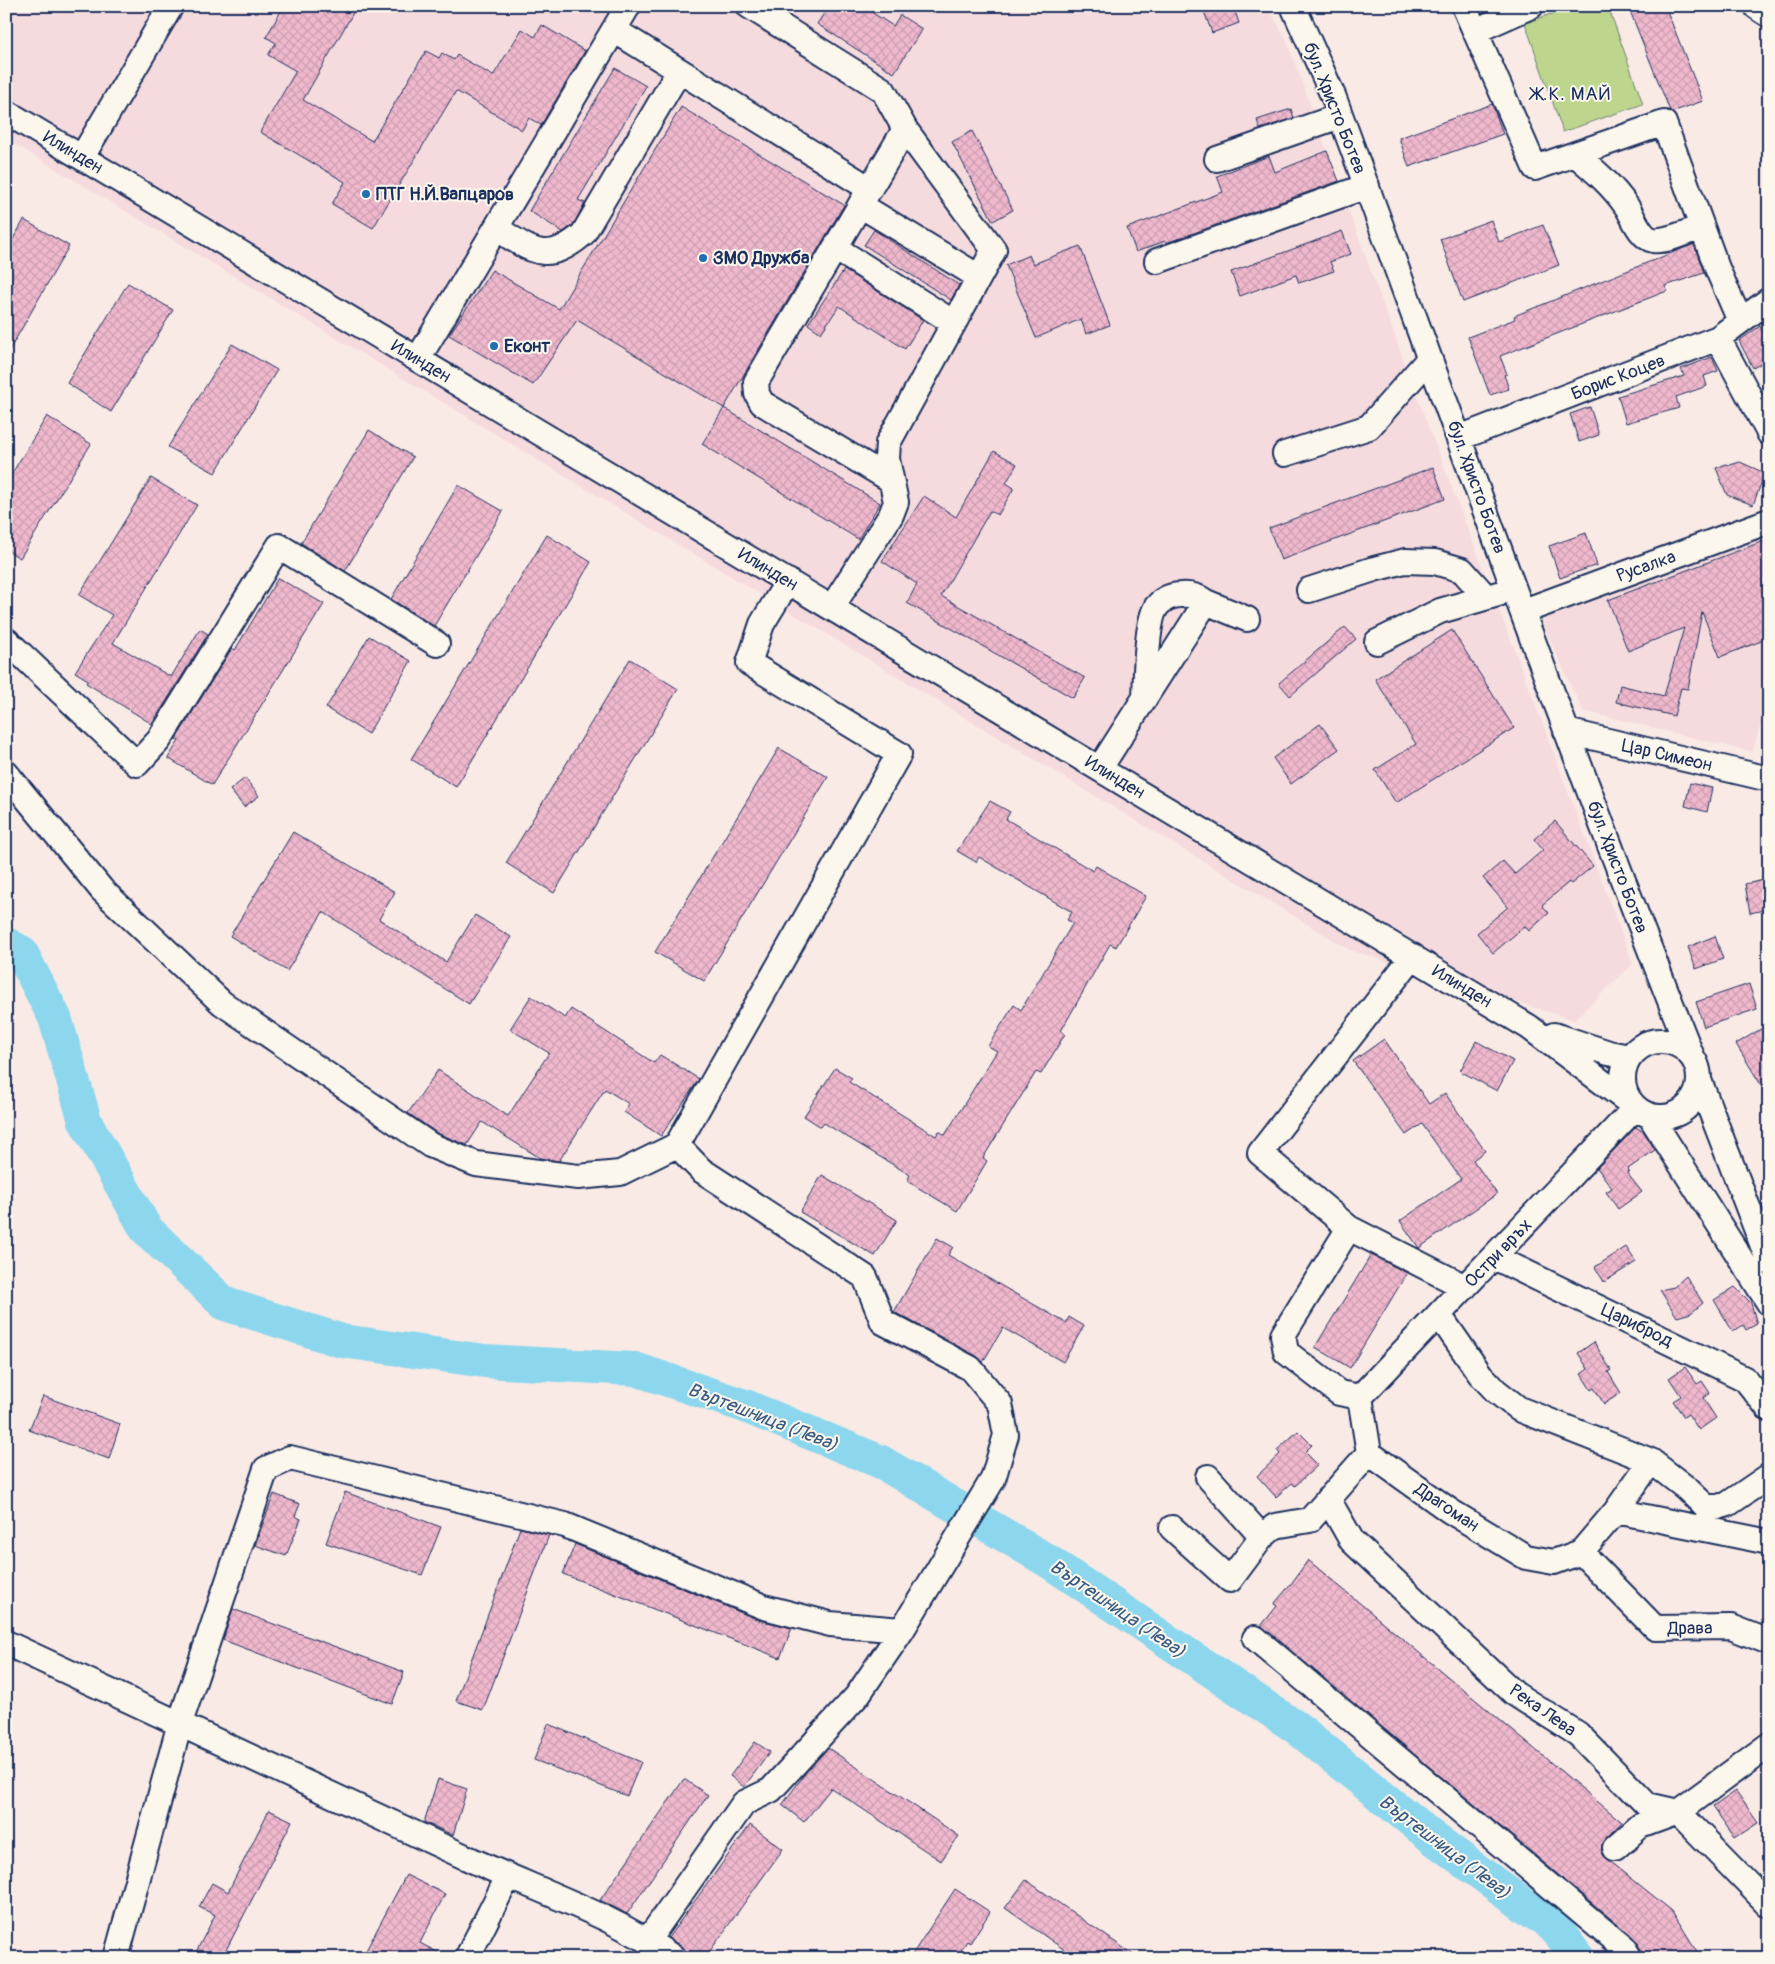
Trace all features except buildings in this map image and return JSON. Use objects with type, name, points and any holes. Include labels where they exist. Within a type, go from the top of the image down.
[{"type":"main road","points":[[1758,6],[1769,13]]},
{"type":"street","points":[[82,157],[171,6]]},
{"type":"street","points":[[418,359],[628,6]]},
{"type":"street","points":[[749,6],[883,90],[905,129],[994,250],[888,443],[887,459],[896,502],[891,515],[832,607]]},
{"type":"street","name":"бул. Христо Ботев","points":[[1293,6],[1340,116],[1367,186],[1514,589],[1524,611],[1566,731],[1656,970],[1691,1054]]},
{"type":"street","points":[[1464,6],[1535,168],[1664,123],[1702,227],[1740,321]]},
{"type":"street","points":[[1475,30],[1531,6]]},
{"type":"street","points":[[614,30],[679,70],[980,277]]},
{"type":"street","points":[[496,228],[532,251],[545,253],[559,250],[572,244],[583,234],[679,70]]},
{"type":"street","name":"Илинден","points":[[6,112],[1413,956],[1529,1027],[1579,1062],[1638,1109]]},
{"type":"street","points":[[1217,159],[1340,116]]},
{"type":"street","points":[[891,480],[762,403],[757,394],[756,382],[905,129]]},
{"type":"street","points":[[1575,154],[1604,180],[1626,205],[1644,236],[1651,240],[1662,240],[1702,227]]},
{"type":"street","points":[[1157,261],[1367,186]]},
{"type":"street","points":[[834,248],[954,323]]},
{"type":"street","name":"Борис Коцев","points":[[1459,438],[1718,338],[1769,300]]},
{"type":"street","points":[[1718,338],[1769,433]]},
{"type":"street","points":[[1285,454],[1369,427],[1430,359]]},
{"type":"street","name":"Русалка","points":[[1524,611],[1769,521]]},
{"type":"street","points":[[6,640],[137,764],[159,740],[279,546],[437,644]]},
{"type":"street","points":[[1309,590],[1405,561],[1435,562],[1462,570],[1486,597]]},
{"type":"street","points":[[6,773],[102,890],[222,1003],[430,1145],[476,1164],[578,1177],[620,1173],[677,1145],[900,754],[748,663],[762,624],[788,581]]},
{"type":"street","points":[[1377,642],[1440,611],[1514,589]]},
{"type":"street","points":[[1145,698],[1151,619],[1157,606],[1167,598],[1190,594],[1247,619]]},
{"type":"street","points":[[1100,768],[1206,602]]},
{"type":"street","name":"Цар Симеон","points":[[1566,731],[1769,779]]},
{"type":"street","points":[[1413,956],[1260,1152],[1349,1228],[1465,1287]]},
{"type":"street","name":"бул. Христо Ботев","points":[[1648,1043],[1660,1018],[1661,1003],[1656,970]]},
{"type":"street","name":"Илинден","points":[[1529,1027],[1609,1053],[1629,1057]]},
{"type":"street","points":[[1768,1259],[1699,1080],[1697,1066],[1691,1054],[1671,1042],[1659,1040],[1637,1048],[1629,1057],[1624,1068],[1622,1080],[1625,1092],[1769,1303]]},
{"type":"street","points":[[1638,1109],[1667,1117],[1684,1110],[1695,1097],[1699,1080]]},
{"type":"street","name":"Остри връх","points":[[1360,1398],[1638,1109]]},
{"type":"street","points":[[648,1940],[744,1803],[770,1790],[857,1696],[902,1630],[992,1479],[1006,1435],[1000,1404],[970,1368],[883,1322],[865,1277],[701,1170],[677,1145]]},
{"type":"street","points":[[1172,1528],[1230,1580],[1262,1537],[1275,1526],[1310,1520],[1369,1453],[1360,1398],[1339,1393],[1286,1352],[1283,1335],[1349,1228]]},
{"type":"street","name":"Цариброд","points":[[1494,1257],[1745,1379],[1769,1410]]},
{"type":"street","points":[[1439,1314],[1480,1374],[1496,1391],[1519,1409],[1651,1461],[1686,1488],[1706,1507],[1718,1508],[1728,1504],[1769,1476]]},
{"type":"street","name":"Драгоман","points":[[1369,1453],[1450,1511],[1526,1557],[1554,1562],[1581,1552]]},
{"type":"street","points":[[116,1958],[180,1723],[266,1468],[290,1458],[565,1525],[764,1607],[830,1624],[902,1630]]},
{"type":"street","points":[[1581,1552],[1616,1511],[1651,1461]]},
{"type":"street","points":[[1208,1477],[1262,1537]]},
{"type":"street","name":"Река Лева","points":[[1328,1499],[1352,1541],[1515,1694],[1578,1734],[1647,1806],[1678,1812]]},
{"type":"street","points":[[1616,1511],[1769,1542]]},
{"type":"street","name":"Драва","points":[[1581,1552],[1655,1628],[1731,1627],[1769,1642]]},
{"type":"street","points":[[1255,1638],[1626,1950],[1631,1958]]},
{"type":"street","points":[[6,1643],[508,1877],[614,1922],[648,1940],[674,1958]]},
{"type":"street","points":[[1614,1848],[1640,1826],[1678,1812],[1769,1745]]},
{"type":"street","points":[[1678,1812],[1769,1905]]},
{"type":"street","points":[[467,1958],[508,1877]]},
{"type":"shaded area","points":[[6,6],[1267,6],[1285,36],[1416,394],[1633,964],[1574,1020],[1350,950],[6,139]]},
{"type":"shaded area","points":[[1769,532],[1769,700],[1752,752],[1583,711],[1543,625],[1546,613]]},
{"type":"green space","points":[[1574,6],[1608,6],[1643,104],[1563,132],[1525,23]]},
{"type":"waterway","name":"Въртешница (Лева)","points":[[6,944],[21,952],[55,1018],[85,1121],[146,1229],[225,1304],[342,1341],[485,1361],[635,1369],[745,1406],[881,1462],[1048,1561],[1297,1728],[1433,1838],[1556,1929],[1578,1958]]},
{"type":"place","name":"ПТГ Н.Й.Вапцаров","points":[[366,194]]},
{"type":"place","name":"ЗМО Дружба","points":[[703,258]]},
{"type":"place","name":"Еконт","points":[[494,346]]},
{"type":"district","name":"Ж.К. МАЙ","points":[[1571,93]]}]
